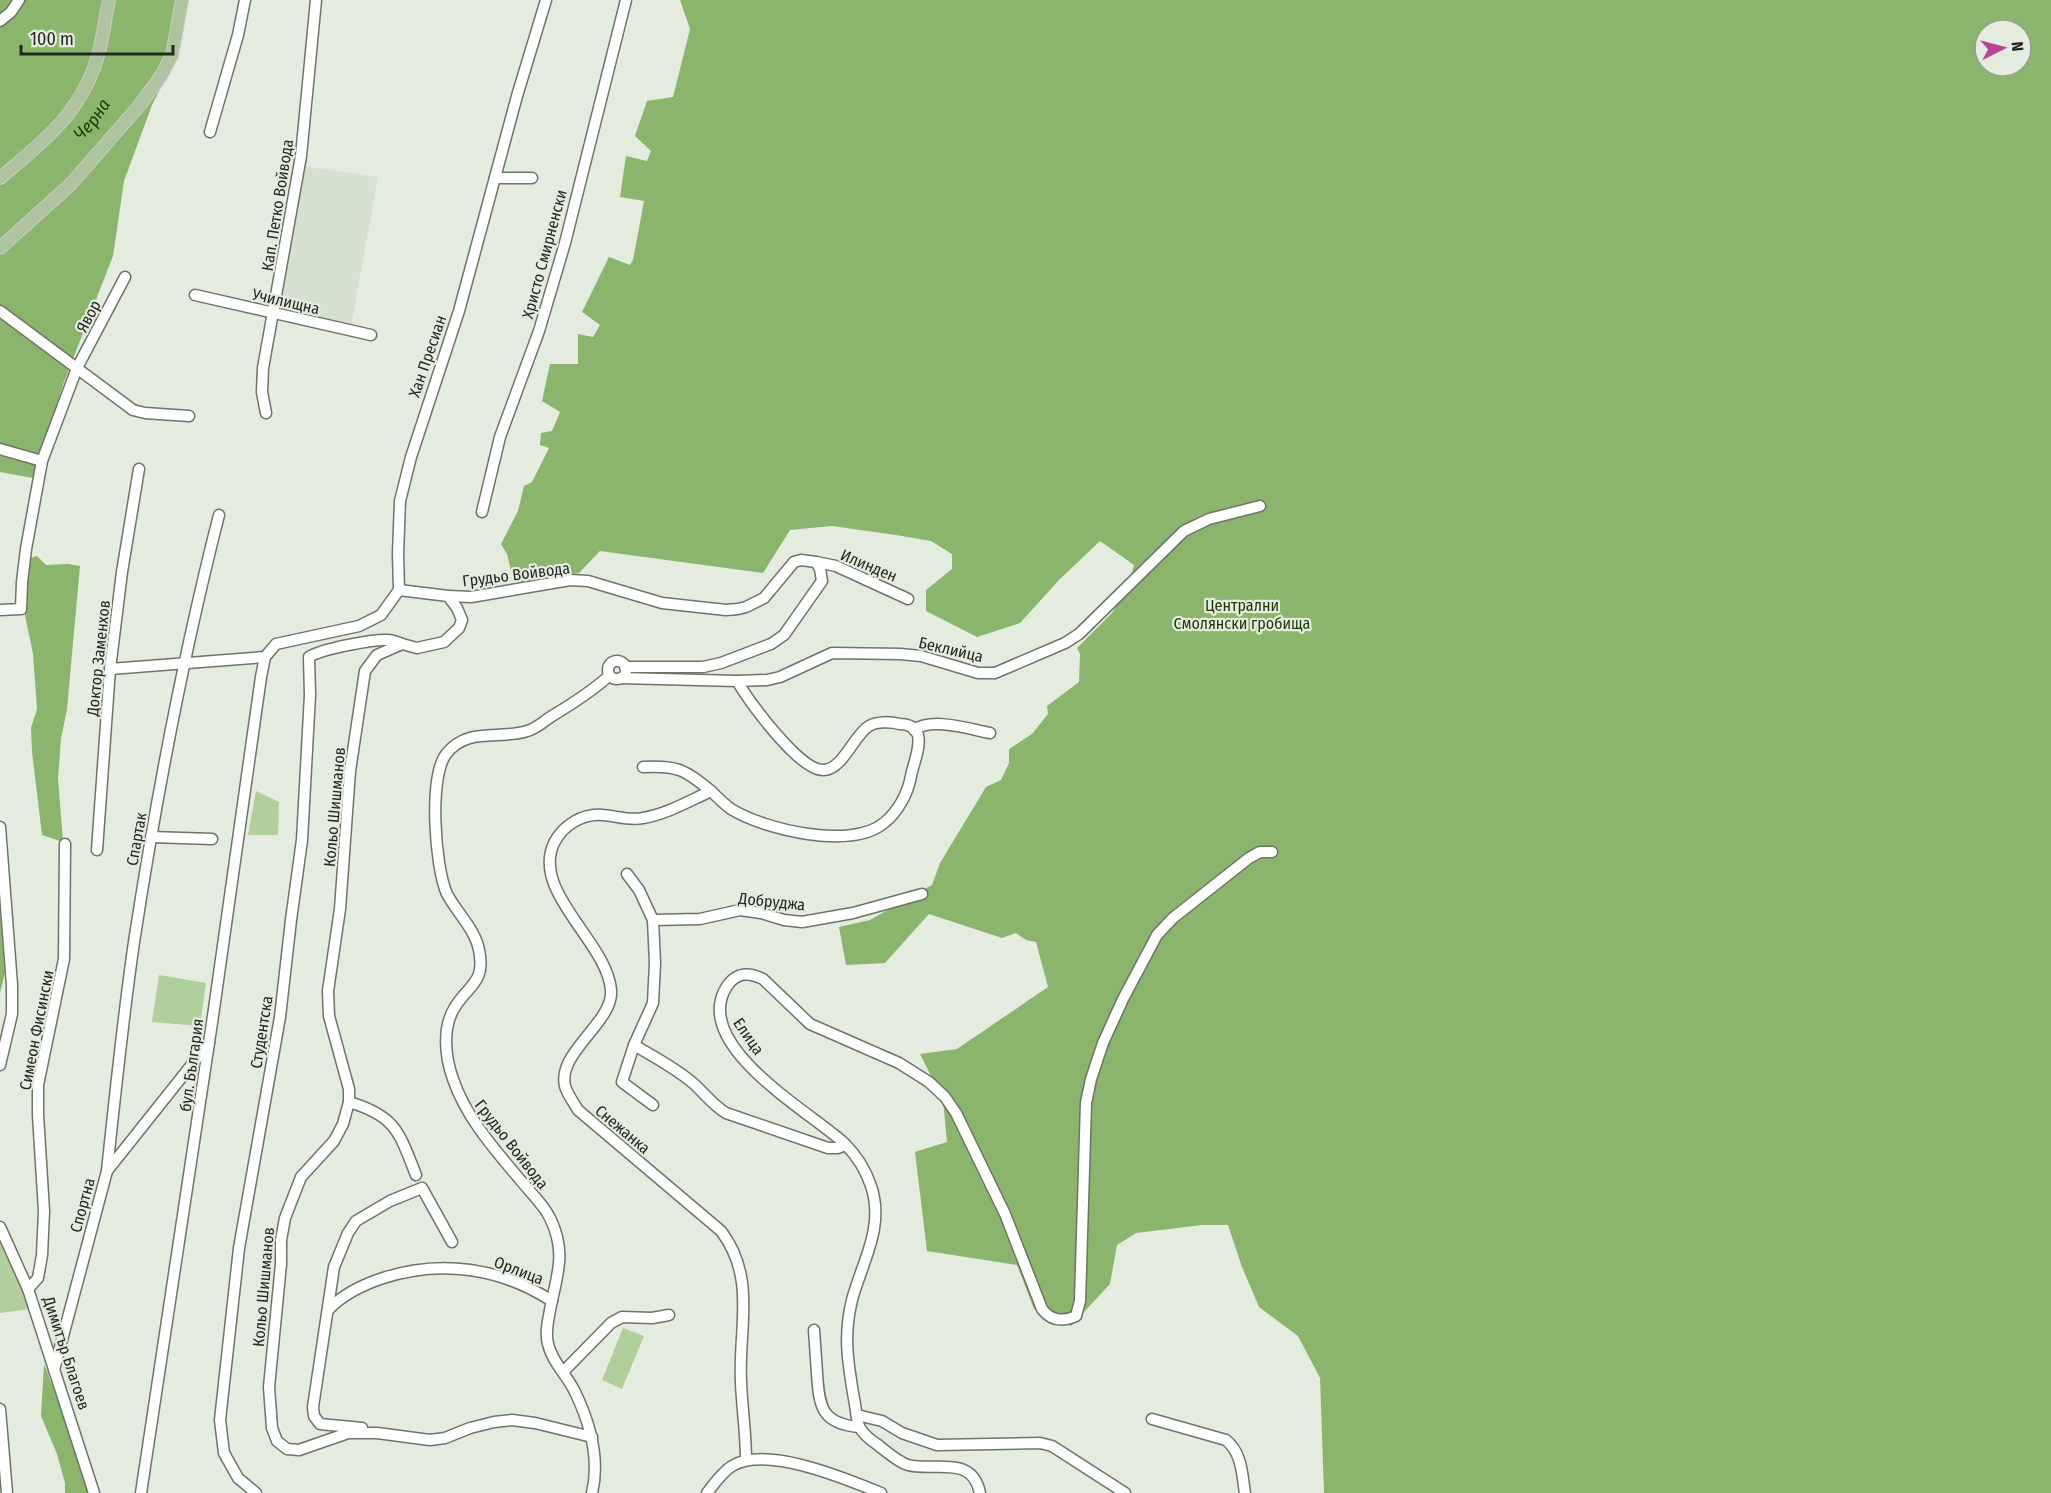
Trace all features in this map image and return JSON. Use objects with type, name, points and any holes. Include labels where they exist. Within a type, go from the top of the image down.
[{"type":"main road","points":[[0,178],[60,126],[79,98],[97,58],[109,0]]},
{"type":"main road","points":[[0,248],[71,184],[139,106],[161,76],[172,55],[182,0]]},
{"type":"street","points":[[0,21],[11,12],[19,0]]},
{"type":"street","points":[[210,132],[238,35],[245,0]]},
{"type":"street","name":"Кап. Петко Войвода","points":[[266,413],[262,392],[263,368],[301,156],[316,0]]},
{"type":"street","name":"Хан Пресиан","points":[[397,593],[400,501],[403,489],[429,397],[459,311],[517,96],[546,0]]},
{"type":"street","name":"Христо Смирненски","points":[[482,512],[500,437],[539,331],[565,243],[626,0]]},
{"type":"street","points":[[495,178],[532,178]]},
{"type":"street","name":"Явор","points":[[0,610],[21,609],[26,549],[42,461],[77,368],[125,278]]},
{"type":"street","name":"Училищна","points":[[195,295],[371,335]]},
{"type":"street","points":[[0,311],[133,410],[189,416]]},
{"type":"street","points":[[0,449],[42,461]]},
{"type":"street","name":"Доктор Заменхов","points":[[97,850],[110,669],[122,572],[139,470]]},
{"type":"street","name":"Беклийца","points":[[621,678],[767,680],[780,677],[832,653],[921,656],[978,672],[995,673],[1065,644],[1184,531],[1209,519],[1260,506]]},
{"type":"street","name":"Спартак","points":[[107,1171],[123,1023],[151,837],[185,664],[219,515]]},
{"type":"street","name":"Грудьо Войвода","points":[[448,596],[471,597],[570,580],[588,581],[662,603],[726,610],[738,609],[764,598],[794,562],[801,560],[816,562]]},
{"type":"street","points":[[625,667],[625,674],[621,678],[614,679],[609,676],[608,667],[611,663],[619,662],[625,667],[703,667],[721,663],[771,644],[783,635],[822,581],[816,562]]},
{"type":"street","name":"Илинден","points":[[816,562],[837,566],[908,599]]},
{"type":"street","points":[[397,593],[448,596]]},
{"type":"street","name":"бул. България","points":[[141,1493],[265,657],[276,644],[359,626],[381,615],[397,593]]},
{"type":"street","name":"Кольо Шишманов","points":[[448,596],[462,620],[459,628],[444,642],[417,648],[402,644],[377,655],[365,671],[350,771],[340,909],[328,990],[329,1016],[349,1089],[349,1102],[343,1124],[334,1141],[301,1177],[285,1218],[281,1240],[281,1264],[269,1387],[272,1428],[277,1441],[287,1449],[293,1450],[348,1433],[377,1433],[430,1440],[445,1438],[494,1422],[512,1420],[535,1423],[592,1437]]},
{"type":"street","name":"Студентска","points":[[256,1493],[238,1478],[224,1453],[220,1420],[239,1248],[280,1017],[302,840],[310,695],[309,657],[342,647],[386,640],[402,644]]},
{"type":"street","points":[[110,669],[265,657]]},
{"type":"street","name":"Грудьо Войвода","points":[[592,1493],[596,1459],[592,1437],[575,1392],[554,1360],[548,1344],[546,1327],[561,1264],[557,1237],[549,1215],[461,1101],[451,1076],[447,1023],[455,1005],[474,985],[480,966],[479,949],[471,930],[448,896],[441,879],[436,830],[436,797],[442,761],[454,746],[472,736],[527,731],[594,690],[609,676]]},
{"type":"street","points":[[643,767],[668,767],[688,772],[730,808],[758,821],[812,835],[836,836],[872,830],[884,823],[898,808],[909,784],[918,744],[918,735],[908,725],[884,722],[868,726],[838,762],[830,769],[822,771],[804,762],[790,748],[752,706],[737,681]]},
{"type":"street","points":[[914,730],[926,724],[935,723],[990,733]]},
{"type":"street","name":"Снежанка","points":[[711,791],[659,814],[640,819],[600,815],[578,819],[566,828],[554,843],[550,861],[553,886],[587,936],[605,969],[611,990],[605,1011],[571,1058],[566,1069],[565,1086],[578,1110],[721,1231],[731,1244],[739,1269],[745,1306],[740,1352],[746,1460]]},
{"type":"street","points":[[0,827],[12,1014],[0,1065]]},
{"type":"street","points":[[151,837],[212,839]]},
{"type":"street","name":"Симеон Фисински","points":[[28,1289],[38,1278],[42,1255],[44,1211],[38,1085],[56,1007],[64,959],[65,844]]},
{"type":"street","name":"Елица","points":[[859,1427],[846,1333],[852,1299],[871,1248],[876,1223],[871,1186],[863,1170],[845,1145],[762,1078],[732,1044],[721,1024],[720,1006],[727,987],[738,976],[753,974],[763,979],[810,1024],[899,1063],[937,1088],[956,1113],[1000,1205],[1042,1309],[1051,1319],[1060,1320],[1076,1316],[1080,1301],[1086,1103],[1091,1079],[1113,1021],[1157,935],[1173,918],[1249,858],[1260,852],[1272,852]]},
{"type":"street","points":[[627,874],[639,890],[653,920],[656,963],[653,1003],[634,1045],[622,1082],[653,1105]]},
{"type":"street","name":"Добруджа","points":[[653,920],[700,919],[741,909],[802,922],[853,913],[922,894]]},
{"type":"street","name":"Спортна","points":[[54,1370],[107,1171],[209,1043]]},
{"type":"street","points":[[634,1045],[685,1076],[715,1106],[726,1113],[828,1148],[845,1145]]},
{"type":"street","points":[[349,1102],[370,1108],[383,1115],[391,1123],[402,1139],[416,1175]]},
{"type":"street","points":[[377,1433],[359,1427],[320,1424],[314,1416],[314,1395],[334,1267],[348,1233],[356,1221],[390,1201],[422,1188],[452,1242]]},
{"type":"street","name":"Димитър Благоев","points":[[0,1227],[28,1289],[94,1493]]},
{"type":"street","name":"Орлица","points":[[327,1310],[353,1290],[367,1283],[405,1271],[450,1267],[474,1269],[532,1288],[552,1301]]},
{"type":"street","points":[[562,1372],[611,1323],[622,1317],[669,1316]]},
{"type":"street","points":[[814,1330],[818,1396],[824,1412],[831,1419],[844,1426],[859,1427],[882,1448],[908,1465],[960,1468],[972,1475],[978,1483],[980,1493]]},
{"type":"street","points":[[0,1409],[7,1493]]},
{"type":"street","points":[[857,1415],[882,1421],[902,1433],[936,1445],[1040,1443],[1052,1446],[1125,1493]]},
{"type":"street","points":[[1152,1419],[1226,1440],[1239,1458],[1245,1493]]},
{"type":"street","points":[[707,1493],[721,1474],[733,1465],[746,1460],[772,1460],[804,1465],[832,1473],[881,1493]]},
{"type":"shaded area","points":[[303,166],[378,177],[351,326],[277,310]]},
{"type":"green space","points":[[0,0],[185,0],[172,66],[152,105],[124,181],[113,256],[64,382],[33,478],[0,472]]},
{"type":"green space","name":"Централни Смолянски гробища","points":[[680,0],[2051,0],[2051,1493],[1324,1493],[1320,1378],[1298,1336],[1259,1307],[1228,1225],[1202,1225],[1136,1233],[1117,1245],[1110,1284],[1071,1326],[1034,1309],[1017,1265],[927,1251],[915,1152],[947,1142],[943,1100],[920,1054],[957,1049],[1048,987],[1036,942],[1026,940],[1016,933],[1002,938],[929,914],[885,963],[846,965],[839,927],[870,920],[932,885],[940,863],[986,787],[1001,780],[1009,763],[1009,749],[1032,734],[1048,714],[1047,706],[1079,682],[1080,654],[1077,648],[1112,613],[1129,584],[1134,565],[1100,541],[1059,580],[1020,623],[977,637],[926,611],[926,590],[952,569],[952,554],[931,541],[832,526],[790,530],[763,573],[600,551],[579,573],[522,582],[519,578],[513,579],[507,554],[501,544],[518,511],[524,486],[532,482],[549,448],[540,445],[541,433],[552,431],[560,412],[542,401],[550,364],[578,364],[578,334],[593,337],[600,325],[582,312],[609,257],[630,265],[633,260],[644,201],[620,197],[626,156],[647,161],[651,151],[635,136],[647,101],[673,97],[690,29]]},
{"type":"green space","points":[[37,556],[46,565],[80,566],[67,709],[61,739],[58,778],[63,842],[42,835],[32,752],[31,728],[37,709],[33,654],[22,601],[24,560]]},
{"type":"green space","points":[[256,791],[279,802],[278,835],[248,835]]},
{"type":"green space","points":[[0,908],[5,972],[0,993]]},
{"type":"green space","points":[[159,975],[206,983],[200,1026],[152,1022]]},
{"type":"green space","points":[[0,1240],[16,1274],[30,1309],[0,1313]]},
{"type":"green space","points":[[623,1328],[644,1336],[622,1389],[602,1380]]},
{"type":"green space","points":[[44,1364],[89,1493],[65,1493],[65,1483],[57,1454],[41,1416]]},
{"type":"waterway","name":"Черна","points":[[0,211],[92,122],[118,82],[138,0]]},
{"type":"waterway","points":[[1052,17],[1104,13],[1130,8]]},
{"type":"waterway","points":[[985,618],[1011,594],[1033,545],[1086,511],[1138,488],[1223,465],[1284,441],[1364,460],[1440,465],[1506,458],[1551,459]]},
{"type":"waterway","points":[[1819,1361],[1817,1317],[1860,1256]]}]
